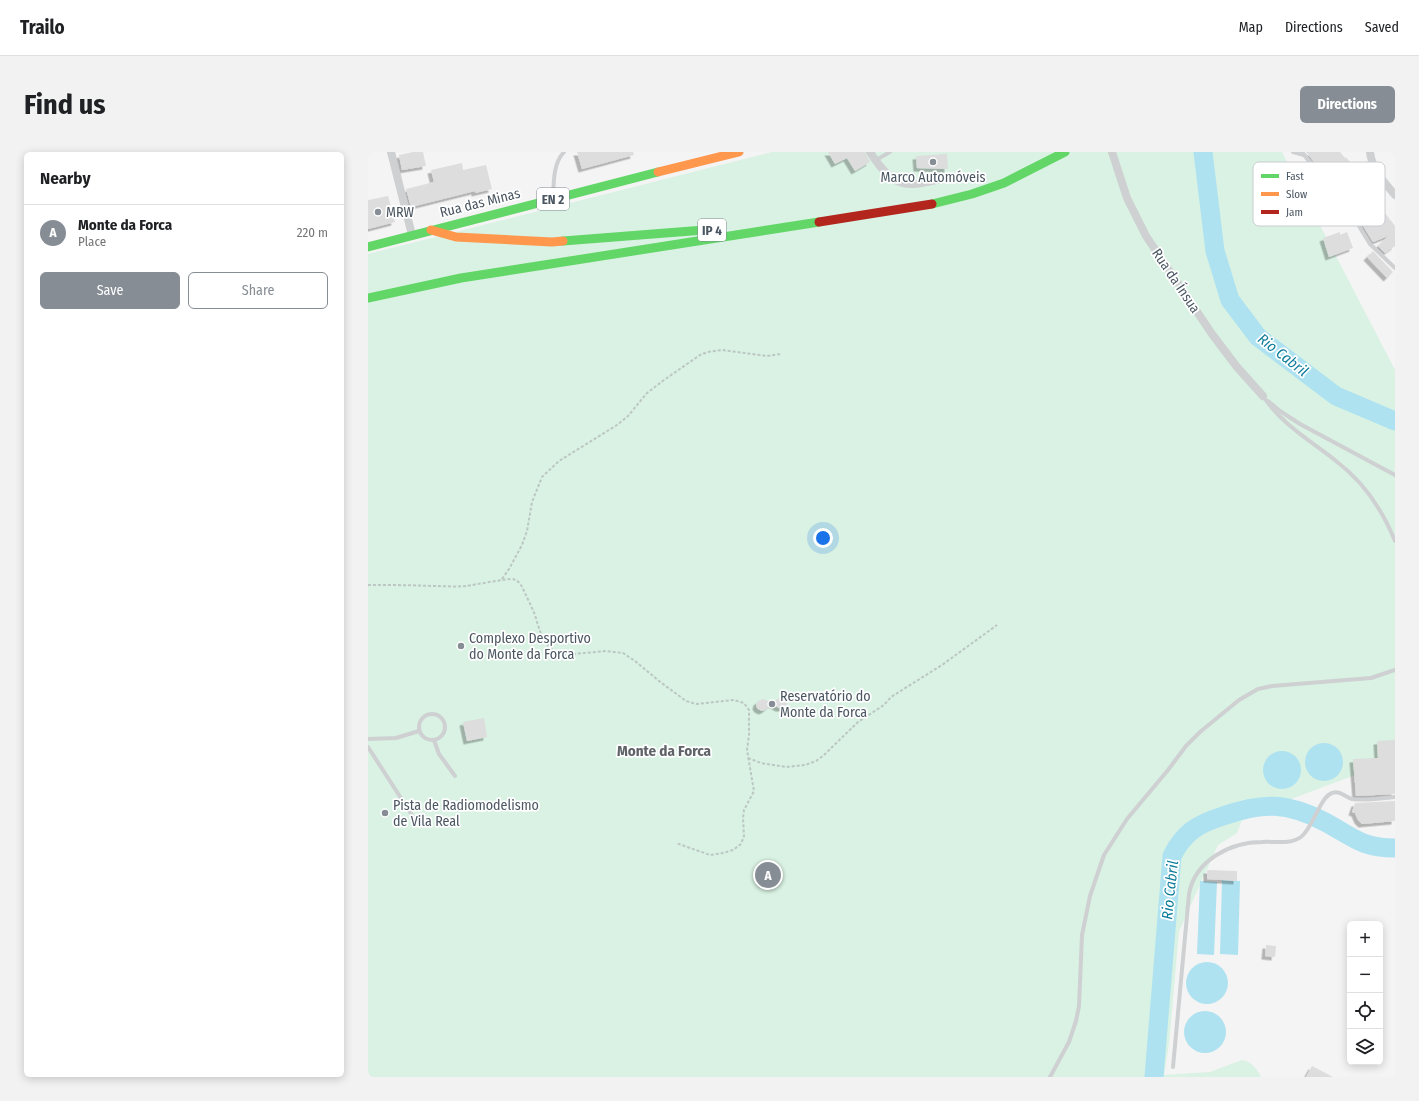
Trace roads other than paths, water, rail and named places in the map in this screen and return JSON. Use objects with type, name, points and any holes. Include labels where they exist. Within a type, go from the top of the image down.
[{"type":"main road","name":"Rua das Minas","points":[[368,247],[739,152]]},
{"type":"main road","name":"IP 4","points":[[594,248],[867,208],[942,195],[1003,175],[1050,152]]},
{"type":"main road","name":"IP 4","points":[[368,298],[526,266],[940,203],[962,198],[1007,182],[1065,152]]},
{"type":"main road","points":[[431,230],[456,236],[552,242],[732,228]]},
{"type":"main road","points":[[368,290],[503,262]]},
{"type":"street","points":[[391,152],[412,235]]},
{"type":"street","points":[[870,152],[886,173],[905,184],[917,184],[949,177]]},
{"type":"street","name":"Rua da Ínsua","points":[[1112,152],[1127,198],[1143,232],[1212,334],[1241,372],[1263,396]]},
{"type":"street","points":[[1370,152],[1372,162]]},
{"type":"street","points":[[1385,182],[1395,195]]},
{"type":"lane","points":[[553,199],[555,172],[558,162],[564,152]]},
{"type":"lane","points":[[876,160],[890,152]]},
{"type":"lane","points":[[1293,152],[1303,154],[1310,162]]},
{"type":"lane","points":[[1359,226],[1370,244],[1395,266]]},
{"type":"lane","points":[[1263,396],[1280,411],[1300,424],[1395,475]]},
{"type":"lane","points":[[1263,396],[1269,406],[1286,423],[1337,461],[1360,482],[1377,504],[1395,541]]},
{"type":"lane","points":[[1050,1077],[1069,1042],[1078,1013],[1082,935],[1090,896],[1101,861],[1122,825],[1186,746],[1205,727],[1232,705],[1258,690],[1272,686],[1371,678],[1395,670]]},
{"type":"lane","points":[[432,714],[440,717],[445,724],[442,736],[434,740],[422,737],[419,731],[419,724],[424,716],[432,714]]},
{"type":"lane","points":[[368,739],[396,738],[419,731]]},
{"type":"lane","points":[[434,740],[439,754],[454,776]]},
{"type":"lane","points":[[368,747],[417,823]]},
{"type":"lane","points":[[1173,1067],[1189,894],[1193,881],[1201,868],[1229,848],[1251,842],[1291,842],[1301,837],[1328,795],[1335,792],[1355,799],[1395,797]]},
{"type":"water","points":[[1324,743],[1334,746],[1340,752],[1343,762],[1340,772],[1334,778],[1324,781],[1314,778],[1308,772],[1305,762],[1308,752],[1314,746]]},
{"type":"water","points":[[1282,751],[1295,757],[1301,770],[1295,783],[1282,789],[1269,783],[1263,770],[1269,757]]},
{"type":"water","points":[[1222,880],[1240,881],[1238,955],[1220,954]]},
{"type":"water","points":[[1200,881],[1217,882],[1214,955],[1197,954]]},
{"type":"water","points":[[1207,962],[1222,968],[1228,983],[1222,998],[1207,1004],[1192,998],[1186,983],[1192,968]]},
{"type":"water","points":[[1205,1011],[1220,1017],[1226,1032],[1220,1047],[1205,1053],[1190,1047],[1184,1032],[1190,1017]]},
{"type":"waterway","name":"Rio Cabril","points":[[1203,152],[1215,251],[1230,300],[1258,337],[1336,396],[1395,421]]},
{"type":"waterway","name":"Rio Cabril","points":[[1154,1077],[1172,856],[1187,835],[1206,822],[1237,811],[1263,806],[1275,806],[1311,815],[1365,844],[1395,848]]},
{"type":"place","name":"Marco Automóveis","points":[[933,162]]},
{"type":"place","name":"MRW","points":[[378,212]]},
{"type":"place","name":"Complexo Desportivo do Monte da Forca","points":[[461,646]]},
{"type":"place","name":"Reservatório do Monte da Forca","points":[[772,704]]},
{"type":"place","name":"Pista de Radiomodelismo de Vila Real","points":[[385,813]]},
{"type":"place","name":"Monte da Forca","points":[[768,875]]},
{"type":"district","name":"Monte da Forca","points":[[664,751]]}]
